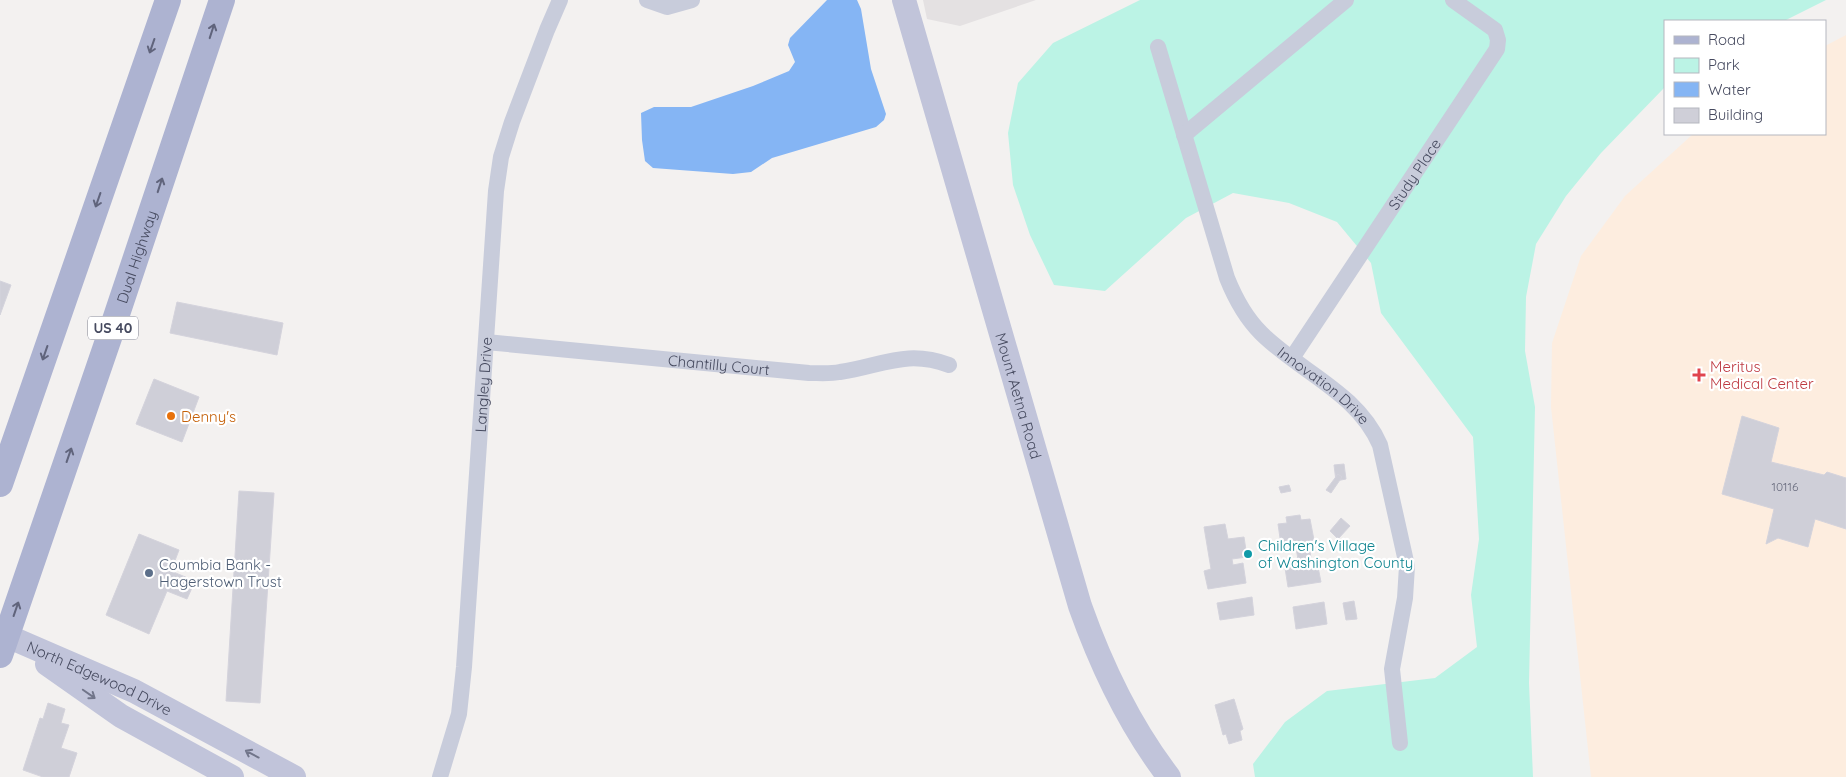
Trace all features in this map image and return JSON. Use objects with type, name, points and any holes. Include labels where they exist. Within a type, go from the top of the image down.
[{"type":"main road","points":[[0,484],[168,0]]},
{"type":"main road","name":"Dual Highway","points":[[2,641],[112,329],[222,0]]},
{"type":"street","name":"Langley Drive","points":[[440,777],[459,714],[464,667],[496,191],[502,157],[516,112],[560,0]]},
{"type":"street","points":[[647,0],[667,7],[692,0]]},
{"type":"street","name":"Mount Aetna Road","points":[[904,0],[1080,606],[1091,637],[1116,693],[1144,741],[1169,777]]},
{"type":"street","points":[[1184,135],[1346,0]]},
{"type":"street","name":"Study Place","points":[[1292,358],[1497,49],[1498,40],[1494,30],[1453,0]]},
{"type":"street","name":"Innovation Drive","points":[[1158,47],[1227,278],[1236,298],[1254,326],[1270,342],[1355,407],[1372,429],[1383,454],[1406,566],[1405,598],[1392,669],[1400,742]]},
{"type":"street","name":"Chantilly Court","points":[[486,342],[809,373],[838,373],[915,357],[933,359],[949,365]]},
{"type":"street","name":"North Edgewood Drive","points":[[2,641],[121,716],[232,777]]},
{"type":"street","name":"North Edgewood Drive","points":[[2,641],[134,691],[294,777]]},
{"type":"shaded area","points":[[923,0],[1036,0],[960,26],[927,19]]},
{"type":"shaded area","name":"Meritus Medical Center","points":[[1846,35],[1846,777],[1591,777],[1551,407],[1552,343],[1581,256],[1625,196],[1692,135],[1826,135],[1826,45]]},
{"type":"green space","points":[[1140,0],[1826,0],[1786,20],[1664,20],[1664,88],[1601,153],[1566,196],[1536,244],[1526,297],[1525,351],[1535,407],[1529,683],[1533,777],[1255,777],[1253,764],[1285,722],[1327,691],[1435,678],[1477,647],[1471,595],[1479,539],[1473,437],[1381,313],[1371,263],[1337,222],[1289,203],[1233,193],[1186,218],[1105,291],[1054,285],[1030,235],[1013,185],[1008,133],[1018,83],[1053,43]]},
{"type":"water","points":[[827,0],[857,0],[861,9],[871,69],[886,114],[884,120],[876,127],[772,158],[751,172],[733,174],[653,168],[645,161],[641,113],[654,107],[691,107],[753,86],[789,71],[795,62],[788,45],[790,38]]},
{"type":"building","points":[[0,281],[11,285],[0,315]]},
{"type":"building","points":[[177,302],[283,323],[277,355],[170,333]]},
{"type":"building","points":[[154,379],[199,397],[182,442],[136,424]]},
{"type":"building","name":"Meritus Medical Center","points":[[1742,416],[1779,428],[1771,462],[1824,475],[1827,472],[1846,478],[1846,529],[1815,519],[1808,547],[1778,538],[1766,544],[1774,509],[1722,494]]},
{"type":"building","points":[[1344,464],[1346,479],[1336,481],[1334,465]]},
{"type":"building","points":[[1338,474],[1342,477],[1331,493],[1326,490]]},
{"type":"building","points":[[1289,485],[1291,491],[1281,493],[1279,487]]},
{"type":"building","points":[[239,491],[274,493],[260,703],[226,701]]},
{"type":"building","points":[[1300,515],[1301,520],[1310,519],[1314,540],[1308,541],[1312,563],[1317,562],[1321,582],[1288,587],[1285,568],[1299,565],[1295,542],[1281,545],[1278,524],[1287,523],[1286,517]]},
{"type":"building","points":[[1341,518],[1350,526],[1338,539],[1330,531]]},
{"type":"building","points":[[1225,524],[1228,539],[1244,537],[1247,557],[1232,559],[1233,565],[1243,563],[1246,583],[1208,589],[1204,571],[1211,569],[1204,527]]},
{"type":"building","points":[[139,534],[179,550],[171,571],[195,581],[187,599],[167,591],[149,634],[106,615]]},
{"type":"building","points":[[1252,597],[1254,615],[1220,620],[1217,603]]},
{"type":"building","points":[[1354,601],[1357,619],[1346,620],[1343,603]]},
{"type":"building","points":[[1324,602],[1327,624],[1296,629],[1293,607]]},
{"type":"building","points":[[1234,699],[1243,729],[1240,731],[1242,740],[1229,744],[1226,734],[1223,735],[1215,705]]},
{"type":"building","points":[[48,703],[65,709],[61,723],[69,725],[61,748],[77,753],[69,777],[43,777],[23,770],[40,718],[43,719]]},
{"type":"place","name":"Meritus Medical Center","points":[[1699,375]]},
{"type":"place","name":"Denny's","points":[[171,416]]},
{"type":"place","name":"Children's Village of Washington County","points":[[1248,554]]},
{"type":"place","name":"Coumbia Bank - Hagerstown Trust","points":[[149,573]]}]
